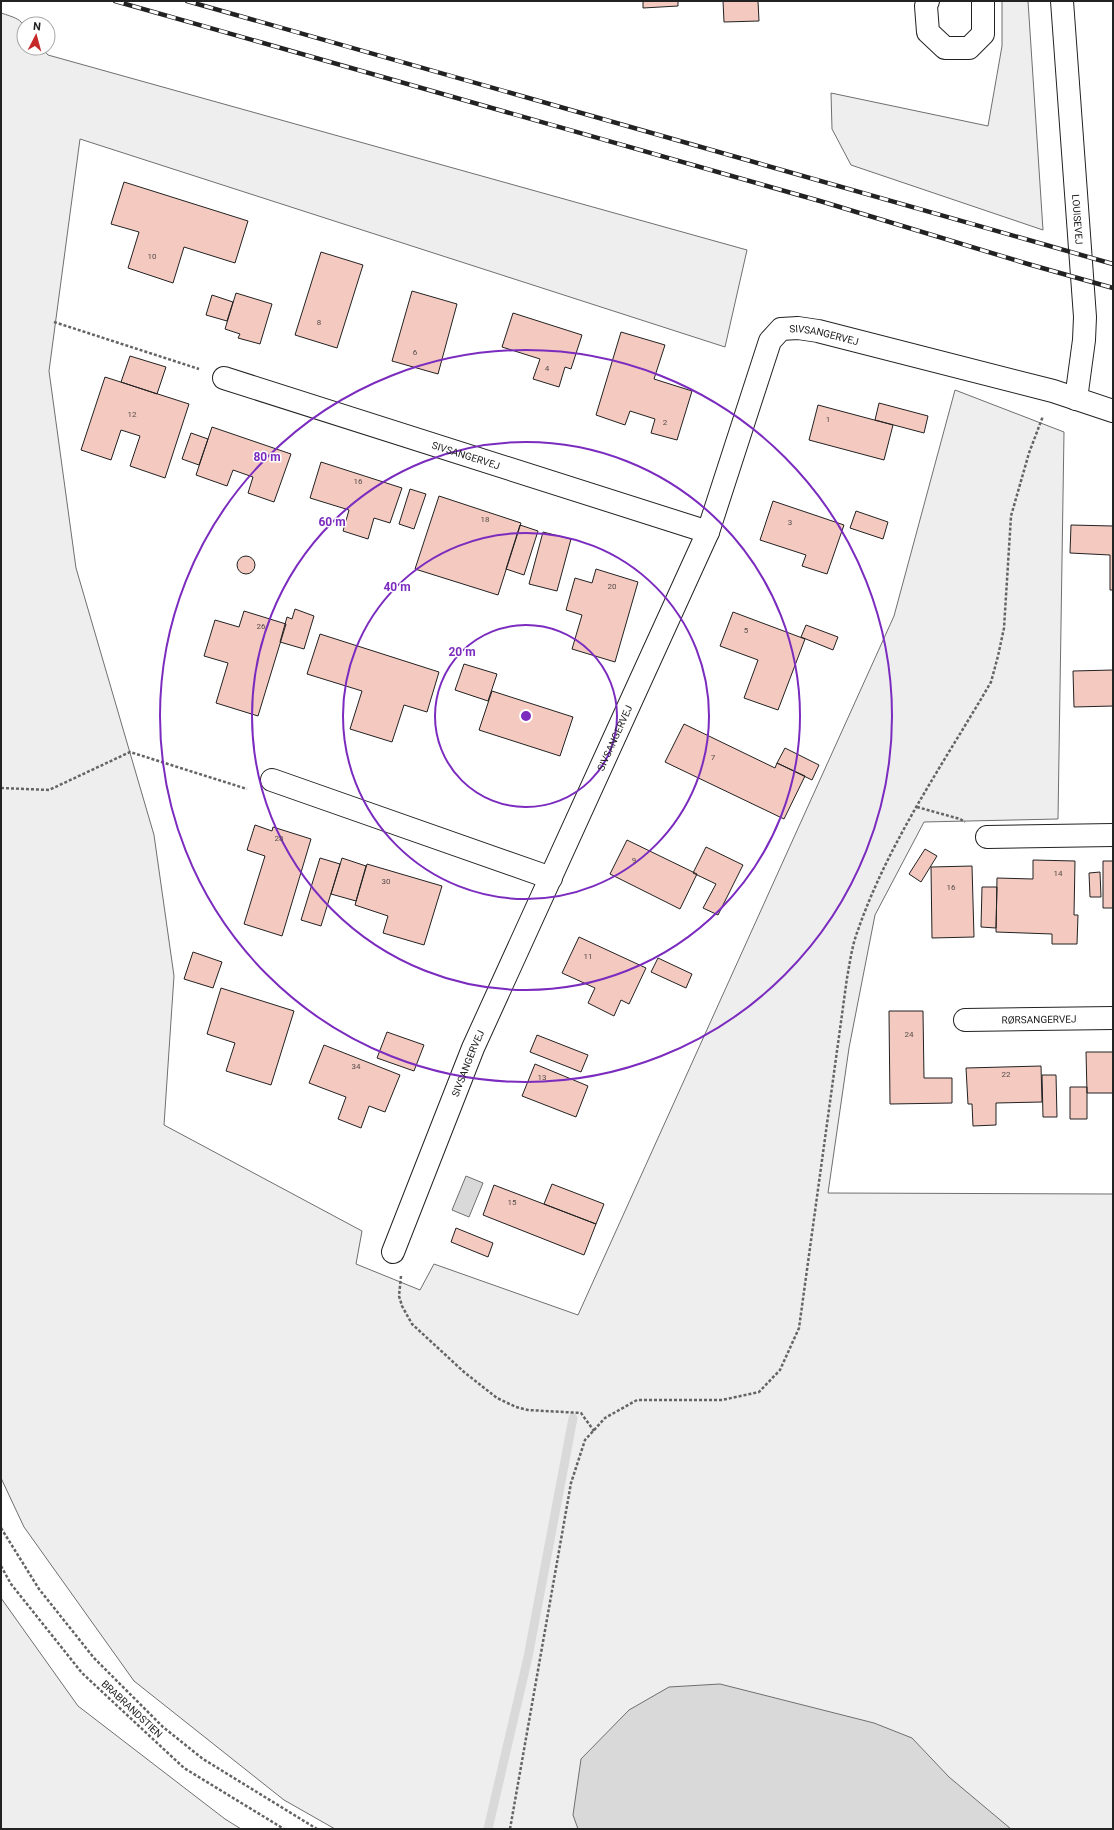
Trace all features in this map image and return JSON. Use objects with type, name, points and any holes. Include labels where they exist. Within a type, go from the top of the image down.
[{"type":"street","points":[[927,3],[928,32],[945,48],[969,48],[983,34],[983,1]]},
{"type":"street","name":"LOUISEVEJ","points":[[1062,1],[1084,317],[1084,340],[1076,399]]},
{"type":"street","name":"SIVSANGERVEJ","points":[[393,1252],[473,1048],[708,532],[770,341],[781,329],[798,328],[818,331],[1053,391],[1076,399]]},
{"type":"street","name":"SIVSANGERVEJ","points":[[224,378],[708,532]]},
{"type":"street","points":[[1076,399],[1113,411]]},
{"type":"street","points":[[272,780],[551,878]]},
{"type":"street","points":[[987,837],[1113,835]]},
{"type":"street","name":"RØRSANGERVEJ","points":[[965,1020],[1113,1018]]},
{"type":"path","points":[[54,322],[224,378]]},
{"type":"path","points":[[510,1829],[572,1483],[586,1440],[605,1418],[637,1400],[722,1400],[759,1392],[780,1370],[799,1328],[847,978],[857,932],[878,878],[898,837],[990,682],[998,656],[1004,628],[1010,516],[1029,453],[1053,391]]},
{"type":"path","points":[[1,788],[48,790],[130,752],[259,794],[272,780]]},
{"type":"path","points":[[916,807],[960,819],[987,837]]},
{"type":"path","points":[[393,1252],[401,1277],[399,1296],[402,1306],[412,1324],[431,1343],[497,1398],[516,1407],[528,1410],[581,1413],[594,1431]]},
{"type":"path","points":[[1,1528],[39,1589],[94,1658],[163,1728],[203,1759],[316,1829]]},
{"type":"path","name":"BRABRANDSTIEN","points":[[1,1566],[11,1584],[82,1673],[184,1768],[284,1829]]},
{"type":"shaded area","points":[[1002,1],[1028,1],[1043,230],[851,165],[832,129],[831,93],[988,126],[1002,46]]},
{"type":"shaded area","points":[[1,13],[16,18],[16,56],[52,56],[747,250],[725,347],[80,139],[49,371],[76,568],[154,835],[174,976],[164,1125],[362,1231],[356,1264],[420,1290],[434,1264],[578,1315],[894,616],[955,390],[1064,432],[1058,819],[924,822],[875,915],[849,1048],[828,1193],[1113,1194],[1113,1829],[335,1829],[284,1800],[134,1681],[24,1527],[1,1478]]},
{"type":"shaded area","points":[[466,1176],[483,1183],[469,1217],[452,1210]]},
{"type":"shaded area","points":[[1,1598],[78,1706],[225,1819],[241,1829],[1,1829]]},
{"type":"shaded area","points":[[720,1684],[874,1723],[912,1738],[949,1777],[1011,1829],[578,1829],[573,1815],[581,1759],[629,1710],[669,1687]]},
{"type":"building","points":[[643,1],[678,1],[678,6],[643,8]]},
{"type":"building","points":[[723,1],[758,1],[759,21],[724,22]]},
{"type":"building","points":[[124,182],[248,221],[235,263],[184,247],[173,283],[128,268],[139,232],[111,224]]},
{"type":"building","points":[[321,252],[363,265],[337,348],[295,335]]},
{"type":"building","points":[[412,291],[457,304],[438,374],[392,361]]},
{"type":"building","points":[[236,293],[272,304],[260,344],[238,338],[240,334],[225,329]]},
{"type":"building","points":[[212,295],[233,302],[227,321],[206,315]]},
{"type":"building","points":[[513,313],[582,335],[571,369],[565,367],[559,387],[533,379],[540,359],[502,347]]},
{"type":"building","points":[[621,332],[665,345],[654,379],[692,391],[677,440],[651,433],[655,419],[630,411],[625,425],[596,415]]},
{"type":"building","points":[[130,356],[166,367],[157,394],[121,382]]},
{"type":"building","points":[[105,377],[189,404],[165,478],[130,466],[140,436],[121,430],[111,460],[81,450]]},
{"type":"building","points":[[879,403],[928,416],[924,433],[875,420]]},
{"type":"building","points":[[818,405],[893,425],[884,460],[809,440]]},
{"type":"building","points":[[212,427],[291,454],[274,502],[248,493],[253,477],[233,470],[227,486],[196,475]]},
{"type":"building","points":[[191,433],[208,439],[199,465],[182,459]]},
{"type":"building","points":[[321,462],[402,488],[390,523],[374,518],[368,539],[343,531],[349,510],[310,498]]},
{"type":"building","points":[[410,489],[426,494],[414,529],[399,524]]},
{"type":"building","points":[[439,496],[521,523],[498,595],[415,569]]},
{"type":"building","points":[[773,501],[844,525],[827,574],[802,566],[806,555],[760,540]]},
{"type":"building","points":[[856,511],[888,522],[883,539],[850,528]]},
{"type":"building","points":[[520,525],[538,531],[524,575],[506,569]]},
{"type":"building","points":[[1071,525],[1113,526],[1113,590],[1110,590],[1110,555],[1070,553]]},
{"type":"building","points":[[543,532],[571,539],[557,591],[529,584]]},
{"type":"building","points":[[246,556],[252,559],[255,565],[252,571],[246,574],[240,571],[237,565],[240,559]]},
{"type":"building","points":[[596,569],[638,582],[615,662],[572,649],[582,615],[566,610],[575,578],[592,583]]},
{"type":"building","points":[[295,609],[314,616],[304,649],[280,642],[287,617],[292,619]]},
{"type":"building","points":[[244,611],[286,624],[258,716],[216,703],[228,663],[204,656],[215,620],[239,627]]},
{"type":"building","points":[[733,612],[805,639],[778,710],[744,698],[758,660],[720,646]]},
{"type":"building","points":[[806,625],[838,637],[833,650],[801,637]]},
{"type":"building","points":[[320,634],[439,672],[427,712],[404,705],[392,742],[350,729],[362,691],[307,674]]},
{"type":"building","points":[[464,664],[497,674],[488,701],[455,690]]},
{"type":"building","points":[[1113,670],[1113,706],[1074,707],[1073,671]]},
{"type":"building","points":[[492,691],[573,717],[560,756],[479,730]]},
{"type":"building","points":[[684,724],[775,768],[777,763],[805,776],[784,819],[665,762]]},
{"type":"building","points":[[785,748],[819,765],[812,780],[777,763]]},
{"type":"building","points":[[255,825],[272,831],[273,827],[311,839],[282,936],[244,924],[265,856],[247,850]]},
{"type":"building","points":[[627,840],[697,874],[680,909],[610,874]]},
{"type":"building","points":[[706,847],[743,865],[718,915],[703,908],[716,884],[693,873]]},
{"type":"building","points":[[925,849],[937,856],[921,882],[909,874]]},
{"type":"building","points":[[320,858],[340,864],[321,926],[301,920]]},
{"type":"building","points":[[342,858],[366,866],[356,901],[331,894]]},
{"type":"building","points":[[1033,860],[1075,861],[1074,915],[1078,915],[1077,944],[1052,944],[1052,934],[996,932],[997,878],[1033,879]]},
{"type":"building","points":[[1103,861],[1113,861],[1113,908],[1103,908]]},
{"type":"building","points":[[367,864],[442,886],[424,945],[383,933],[388,916],[355,905]]},
{"type":"building","points":[[972,866],[974,937],[932,938],[931,867]]},
{"type":"building","points":[[1100,872],[1101,897],[1090,897],[1089,873]]},
{"type":"building","points":[[982,887],[997,887],[996,928],[981,927]]},
{"type":"building","points":[[579,937],[646,968],[629,1004],[621,1000],[614,1016],[588,1003],[595,988],[562,973]]},
{"type":"building","points":[[193,952],[222,962],[213,988],[184,979]]},
{"type":"building","points":[[658,958],[692,974],[686,988],[651,972]]},
{"type":"building","points":[[221,988],[294,1011],[271,1085],[226,1071],[235,1043],[207,1034]]},
{"type":"building","points":[[889,1011],[923,1011],[924,1078],[952,1078],[952,1103],[890,1104]]},
{"type":"building","points":[[387,1032],[424,1045],[414,1071],[377,1058]]},
{"type":"building","points":[[537,1035],[588,1055],[581,1072],[530,1052]]},
{"type":"building","points":[[324,1045],[400,1075],[385,1112],[369,1106],[361,1128],[338,1119],[346,1097],[309,1083]]},
{"type":"building","points":[[1086,1052],[1113,1052],[1113,1093],[1087,1093]]},
{"type":"building","points":[[535,1064],[588,1086],[576,1117],[522,1096]]},
{"type":"building","points":[[1041,1066],[1042,1102],[996,1103],[996,1125],[973,1126],[972,1104],[968,1104],[966,1068]]},
{"type":"building","points":[[1042,1075],[1056,1075],[1057,1117],[1043,1117]]},
{"type":"building","points":[[1070,1087],[1087,1087],[1087,1119],[1070,1119]]},
{"type":"building","points":[[552,1184],[604,1204],[596,1224],[544,1204]]},
{"type":"building","points":[[494,1185],[596,1224],[584,1255],[483,1215]]},
{"type":"building","points":[[456,1228],[493,1243],[488,1257],[451,1242]]},
{"type":"waterway","points":[[488,1829],[528,1657],[573,1418]]},
{"type":"railway","points":[[115,1],[820,201],[1113,288]]},
{"type":"railway","points":[[187,1],[1113,264]]}]
